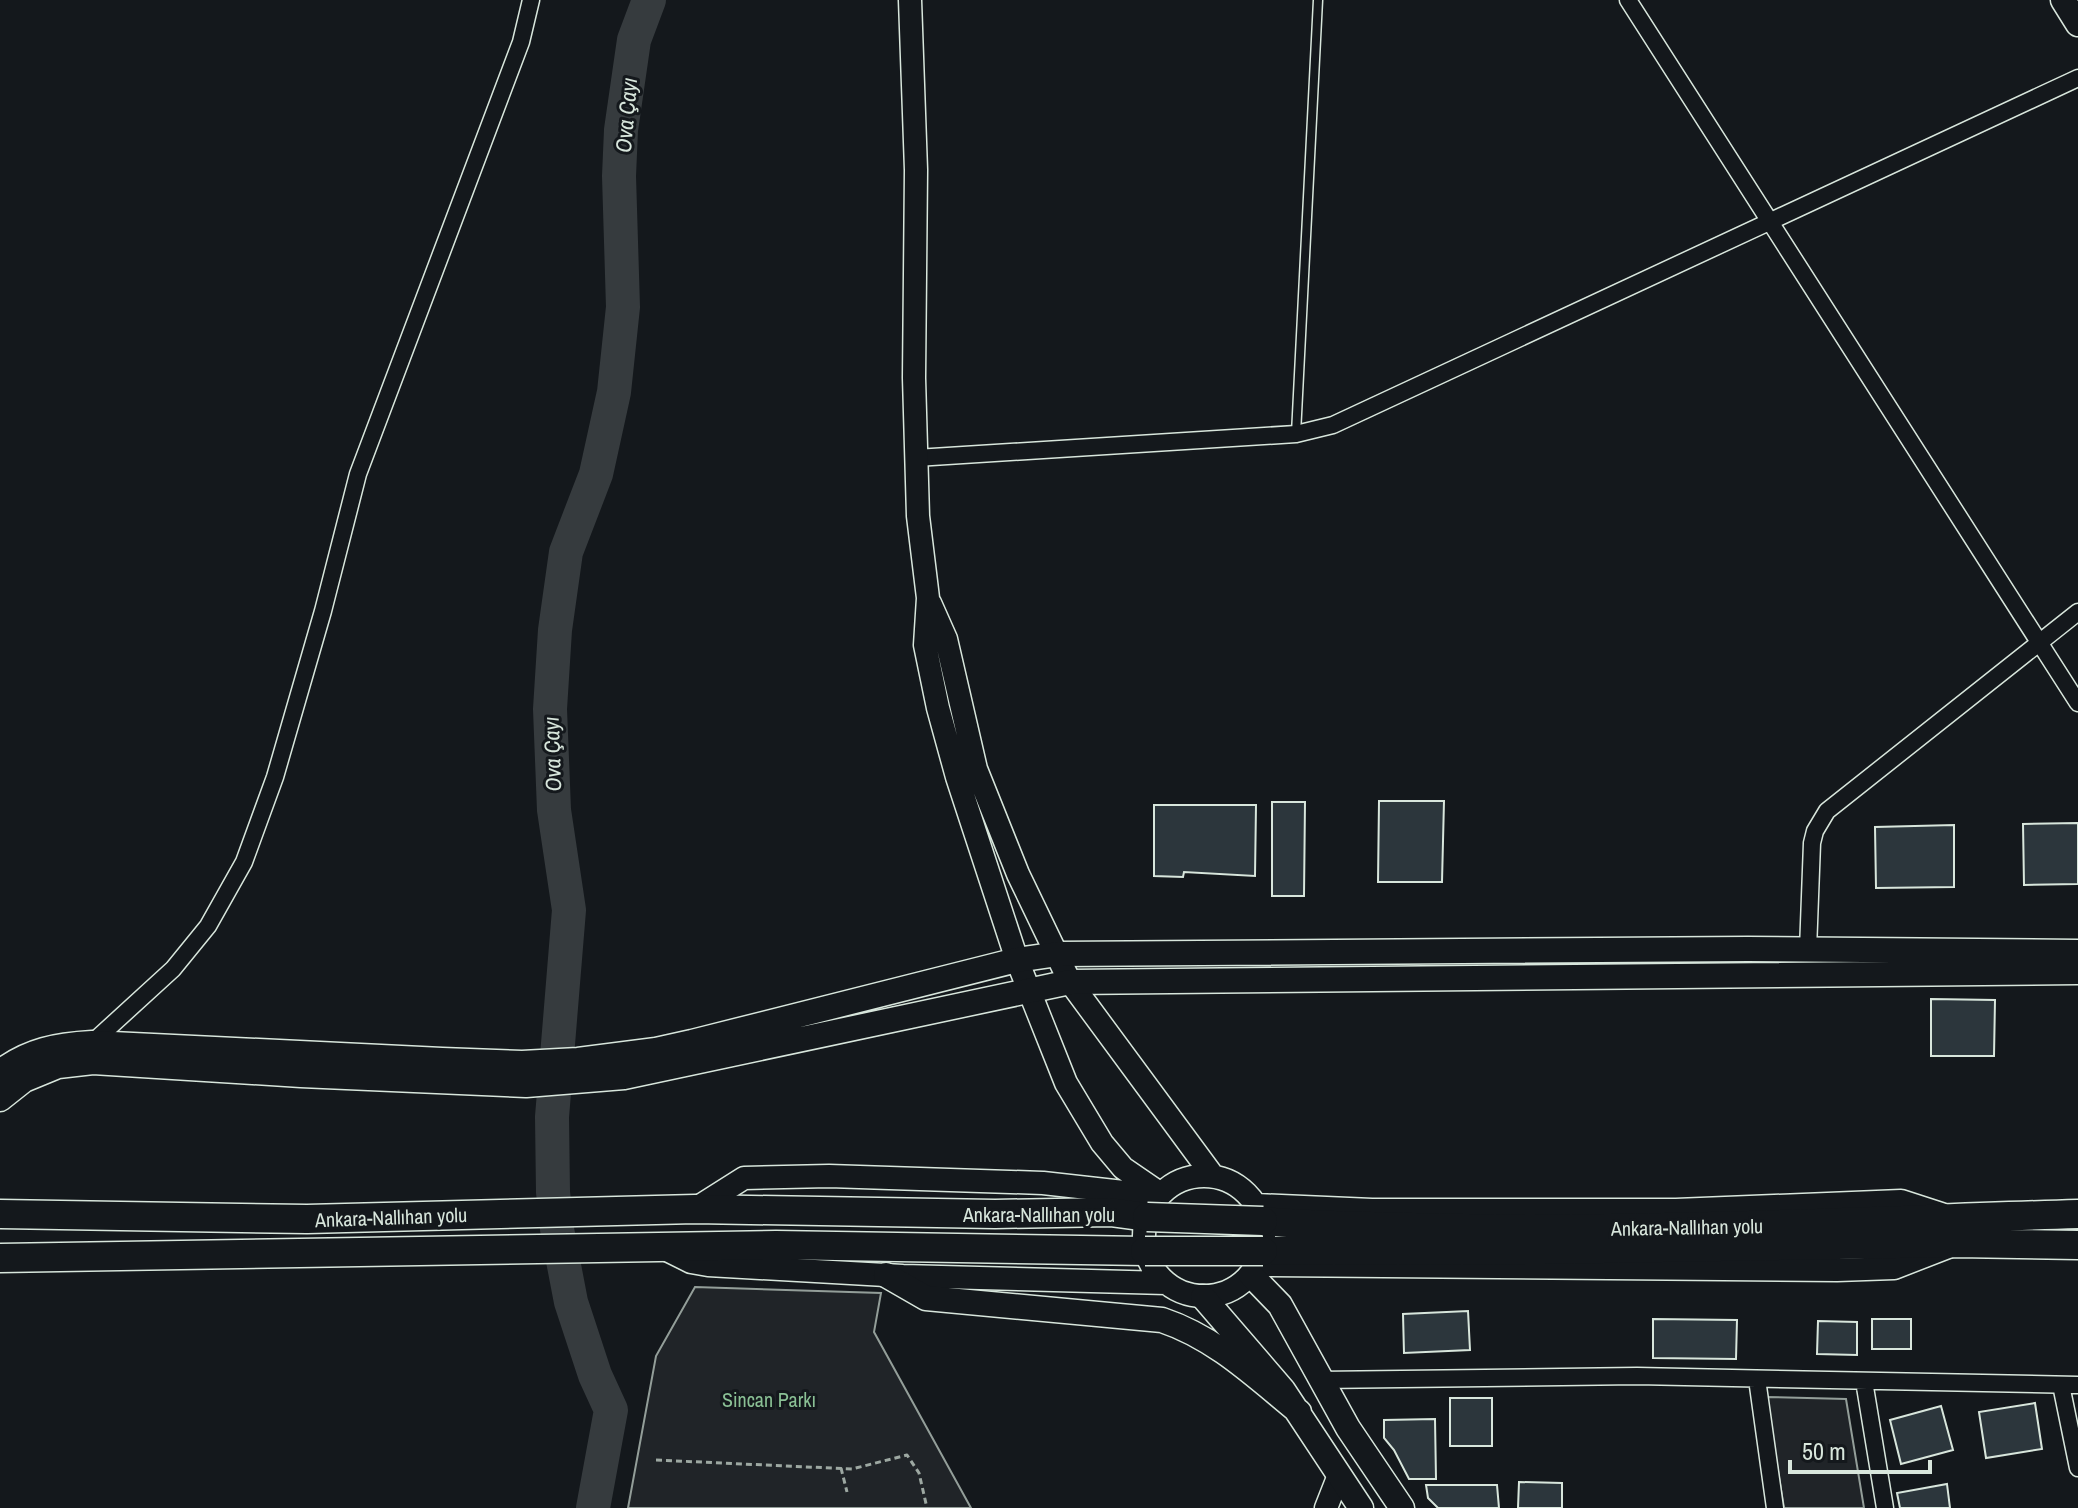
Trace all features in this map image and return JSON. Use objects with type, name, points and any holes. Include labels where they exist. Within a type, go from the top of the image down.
[{"type":"highway","name":"Ankara-Nallıhan yolu","points":[[0,1214],[307,1219],[695,1209],[995,1214],[1110,1212],[1156,1202],[1348,1225],[1955,1230],[2078,1245]]},
{"type":"highway","points":[[1109,1253],[1121,1241],[1123,1230],[1117,1217],[1110,1212]]},
{"type":"highway","name":"Ankara-Nallıhan yolu","points":[[0,1258],[776,1245],[1109,1253],[1145,1251],[1257,1264],[1955,1230],[2078,1214]]},
{"type":"main road","points":[[0,1072],[35,1051],[92,1043],[522,1063],[578,1060],[656,1050],[1017,960],[1058,954],[1808,950],[2078,952]]},
{"type":"main road","points":[[0,1099],[24,1080],[58,1066],[93,1062],[526,1085],[624,1077],[1070,982],[2078,972]]},
{"type":"main road","points":[[1257,1264],[1319,1380],[1402,1508]]},
{"type":"main road","points":[[886,1275],[926,1298],[1162,1320],[1185,1328],[1223,1350],[1299,1412]]},
{"type":"main road","points":[[1203,1297],[1266,1367],[1361,1508]]},
{"type":"street","points":[[92,1043],[173,969],[208,926],[244,862],[275,777],[323,611],[358,474],[521,42],[531,0]]},
{"type":"street","points":[[910,0],[916,170],[916,458],[918,516],[928,598],[925,645],[938,708],[1017,960],[1066,1083],[1102,1143],[1156,1202]]},
{"type":"street","points":[[1628,0],[2078,703]]},
{"type":"street","points":[[916,458],[1296,434],[1333,425],[2078,78]]},
{"type":"street","points":[[928,598],[946,639],[976,769],[1018,874],[1070,982],[1213,1176]]},
{"type":"street","points":[[1808,950],[1812,843],[1827,811],[2078,612]]},
{"type":"street","points":[[695,1209],[744,1178],[829,1176],[1043,1183],[1156,1202]]},
{"type":"street","points":[[1213,1176],[1234,1183],[1260,1213],[1265,1238],[1257,1264],[1229,1291],[1203,1297],[1177,1290],[1166,1283],[1152,1266],[1144,1235],[1148,1214],[1170,1187],[1190,1177],[1213,1176]]},
{"type":"street","points":[[657,1247],[691,1262],[708,1265],[886,1275],[1166,1283]]},
{"type":"street","points":[[1319,1380],[1637,1376],[2070,1385],[2078,1468]]},
{"type":"street","points":[[1757,1379],[1775,1508]]},
{"type":"street","points":[[1864,1381],[1885,1508]]},
{"type":"street","points":[[1326,1508],[1339,1475]]},
{"type":"lane","points":[[1296,434],[1318,0]]},
{"type":"path","points":[[656,1460],[841,1468],[873,1465],[895,1456],[907,1455],[919,1473],[927,1508]]},
{"type":"path","points":[[841,1468],[847,1492]]},
{"type":"green space","name":"Sincan Parkı","points":[[695,1287],[881,1293],[874,1332],[971,1508],[628,1508],[656,1356]]},
{"type":"green space","points":[[1766,1397],[1846,1399],[1864,1508],[1784,1508]]},
{"type":"building","points":[[1379,801],[1444,801],[1442,882],[1378,882]]},
{"type":"building","points":[[1272,802],[1305,802],[1304,896],[1272,896]]},
{"type":"building","points":[[1154,805],[1256,805],[1255,876],[1184,872],[1183,877],[1154,876]]},
{"type":"building","points":[[2078,823],[2078,884],[2024,885],[2023,824]]},
{"type":"building","points":[[1954,825],[1954,887],[1876,888],[1875,827]]},
{"type":"building","points":[[1931,999],[1995,1000],[1994,1056],[1931,1056]]},
{"type":"building","points":[[1468,1311],[1470,1350],[1404,1353],[1403,1314]]},
{"type":"building","points":[[1653,1319],[1737,1320],[1736,1359],[1653,1358]]},
{"type":"building","points":[[1872,1319],[1911,1319],[1911,1349],[1872,1349]]},
{"type":"building","points":[[1818,1321],[1857,1322],[1857,1355],[1817,1354]]},
{"type":"building","points":[[1450,1398],[1492,1398],[1492,1446],[1450,1446]]},
{"type":"building","points":[[2035,1403],[2042,1449],[1986,1458],[1979,1412]]},
{"type":"building","points":[[1941,1406],[1953,1450],[1901,1464],[1890,1420]]},
{"type":"building","points":[[1435,1419],[1436,1479],[1409,1479],[1384,1438],[1384,1420]]},
{"type":"building","points":[[1519,1482],[1562,1483],[1562,1508],[1518,1508]]},
{"type":"building","points":[[1947,1484],[1950,1508],[1900,1508],[1897,1493]]},
{"type":"building","points":[[1426,1485],[1497,1485],[1499,1508],[1438,1508],[1428,1498]]},
{"type":"waterway","name":"Ova Çayı","points":[[593,1508],[611,1410],[595,1375],[571,1302],[553,1192],[552,1117],[569,910],[554,810],[550,709],[555,630],[566,552],[596,474],[614,392],[623,307],[619,176],[621,130],[634,40],[649,0]]}]
